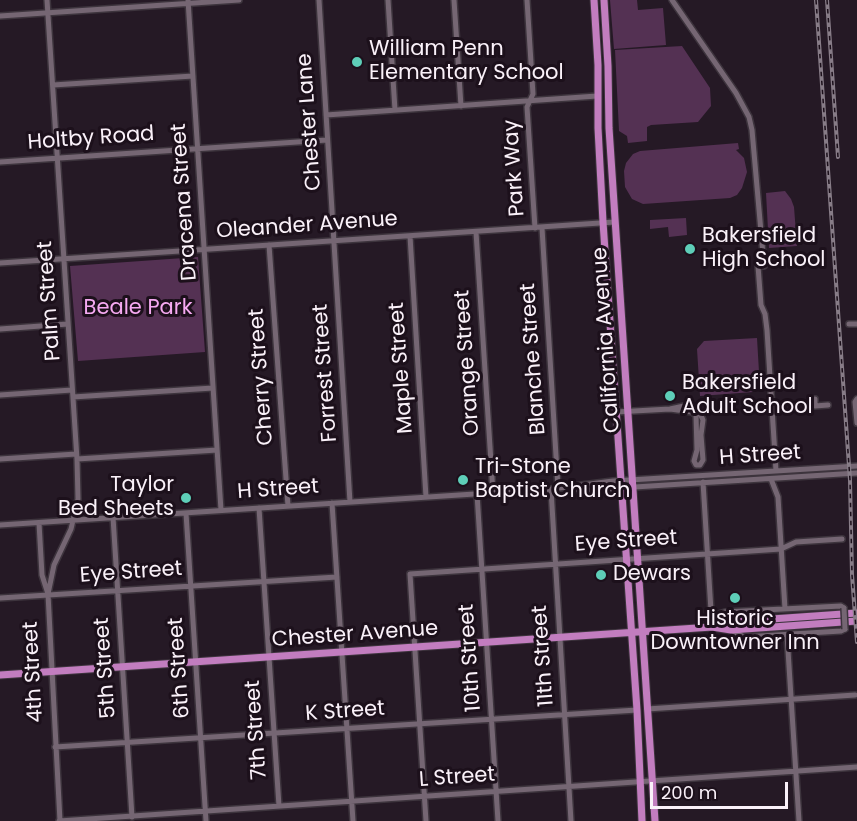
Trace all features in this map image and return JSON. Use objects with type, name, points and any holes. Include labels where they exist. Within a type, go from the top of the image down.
[{"type":"main road","name":"California Avenue","points":[[594,0],[603,222],[637,710],[642,821]]},
{"type":"main road","name":"California Avenue","points":[[604,0],[609,126],[655,821]]},
{"type":"main road","name":"Chester Avenue","points":[[712,627],[743,621],[857,613]]},
{"type":"main road","name":"Chester Avenue","points":[[0,675],[712,627],[731,630],[857,621]]},
{"type":"street","name":"Palm Street","points":[[47,0],[78,499],[68,537],[54,565],[48,594]]},
{"type":"street","points":[[0,16],[239,0]]},
{"type":"street","name":"Chester Lane","points":[[319,0],[334,241]]},
{"type":"street","points":[[388,0],[395,110]]},
{"type":"street","points":[[454,0],[461,106]]},
{"type":"street","name":"Park Way","points":[[526,0],[533,94],[527,107],[538,228]]},
{"type":"street","points":[[672,0],[736,93],[748,117],[755,144],[764,266],[758,266],[760,305],[765,314],[767,330],[776,471],[772,475],[742,481]]},
{"type":"street","name":"Dracena Street","points":[[188,2],[221,510]]},
{"type":"street","points":[[53,85],[193,76]]},
{"type":"street","points":[[326,115],[597,96]]},
{"type":"street","name":"Holtby Road","points":[[0,162],[327,140]]},
{"type":"street","name":"Oleander Avenue","points":[[0,263],[615,222]]},
{"type":"street","name":"Blanche Street","points":[[538,228],[558,488]]},
{"type":"street","name":"Orange Street","points":[[476,232],[493,493]]},
{"type":"street","name":"Maple Street","points":[[410,236],[426,497]]},
{"type":"street","name":"Forrest Street","points":[[334,241],[350,502]]},
{"type":"street","name":"Cherry Street","points":[[269,245],[288,506]]},
{"type":"street","points":[[0,329],[68,324]]},
{"type":"street","points":[[849,324],[857,324]]},
{"type":"street","points":[[0,395],[213,388]]},
{"type":"street","points":[[815,399],[815,406],[828,405]]},
{"type":"street","points":[[857,399],[857,423]]},
{"type":"street","points":[[615,412],[687,406],[696,408],[702,414],[703,460],[700,465],[696,465],[694,461],[697,450],[696,415],[692,412],[670,409]]},
{"type":"street","points":[[0,459],[217,450]]},
{"type":"street","name":"H Street","points":[[0,525],[620,485],[702,476],[857,466]]},
{"type":"street","name":"H Street","points":[[633,484],[703,483],[857,473]]},
{"type":"street","points":[[702,476],[712,627]]},
{"type":"street","points":[[778,497],[784,478]]},
{"type":"street","points":[[771,479],[778,497],[785,609]]},
{"type":"street","name":"11th Street","points":[[551,489],[571,821]]},
{"type":"street","name":"10th Street","points":[[477,494],[498,821]]},
{"type":"street","points":[[332,503],[353,821]]},
{"type":"street","name":"7th Street","points":[[259,508],[279,806]]},
{"type":"street","name":"6th Street","points":[[186,513],[206,821]]},
{"type":"street","name":"5th Street","points":[[113,518],[132,817]]},
{"type":"street","name":"4th Street","points":[[39,523],[42,575],[48,594],[60,821]]},
{"type":"street","name":"Eye Street","points":[[414,647],[410,574],[781,549],[796,542],[842,539]]},
{"type":"street","name":"Eye Street","points":[[0,598],[337,577]]},
{"type":"street","points":[[712,616],[725,612],[841,606],[844,608],[846,629],[841,632],[744,638],[731,630]]},
{"type":"street","points":[[787,635],[799,821]]},
{"type":"street","points":[[414,647],[426,821]]},
{"type":"street","points":[[647,709],[855,695]]},
{"type":"street","name":"K Street","points":[[55,747],[637,710]]},
{"type":"street","name":"L Street","points":[[60,821],[857,767]]},
{"type":"green space","points":[[610,0],[637,0],[638,10],[663,8],[666,45],[614,49]]},
{"type":"green space","points":[[682,46],[710,88],[711,106],[698,122],[651,125],[647,127],[647,141],[628,143],[627,136],[619,131],[615,50]]},
{"type":"green space","points":[[738,143],[739,149],[736,150],[744,158],[747,172],[742,188],[737,195],[730,198],[643,204],[632,199],[625,187],[626,163],[633,154],[640,151]]},
{"type":"green space","points":[[785,191],[794,207],[797,246],[769,248],[766,193]]},
{"type":"green space","points":[[686,218],[687,235],[669,237],[668,227],[650,229],[650,220]]},
{"type":"green space","name":"Beale Park","points":[[198,257],[205,352],[78,361],[70,266]]},
{"type":"green space","points":[[757,338],[760,389],[753,392],[700,396],[697,349],[704,341]]},
{"type":"railway","points":[[816,0],[850,480],[852,575],[857,642]]},
{"type":"railway","points":[[827,0],[838,157]]},
{"type":"place","name":"William Penn Elementary School","points":[[357,62]]},
{"type":"place","name":"Bakersfield High School","points":[[690,249]]},
{"type":"place","name":"Bakersfield Adult School","points":[[670,396]]},
{"type":"place","name":"Tri-Stone Baptist Church","points":[[463,480]]},
{"type":"place","name":"Taylor Bed Sheets","points":[[186,498]]},
{"type":"place","name":"Dewars","points":[[601,575]]},
{"type":"place","name":"Historic Downtowner Inn","points":[[735,598]]}]
